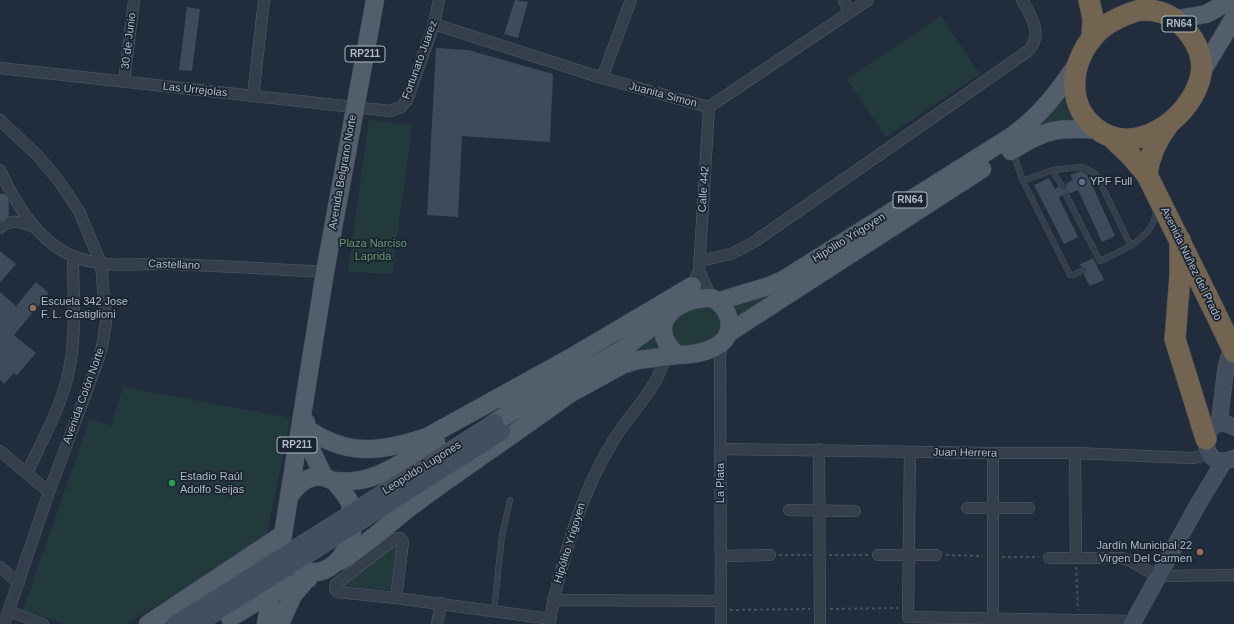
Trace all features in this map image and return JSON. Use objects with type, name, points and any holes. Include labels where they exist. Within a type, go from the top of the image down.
[{"type":"highway","points":[[1089,0],[1093,18],[1092,38]]},
{"type":"highway","name":"RN64","points":[[1140,10],[1159,10],[1185,28],[1196,43],[1200,56],[1201,74],[1196,90],[1171,121],[1145,137],[1124,139],[1105,134],[1084,116],[1078,105],[1074,81],[1078,64],[1092,38],[1113,20],[1140,10]]},
{"type":"highway","points":[[1152,184],[1150,155],[1157,141],[1171,121]]},
{"type":"highway","name":"Avenida Nuñez del Prado","points":[[1105,134],[1131,156],[1152,184],[1234,352]]},
{"type":"highway","points":[[1180,240],[1180,275],[1175,339],[1224,446]]},
{"type":"main road","name":"Avenida Belgrano Norte","points":[[289,497],[325,272],[375,0]]},
{"type":"main road","name":"RN64","points":[[1159,10],[1206,14],[1232,0]]},
{"type":"main road","name":"RN64","points":[[1201,74],[1234,18]]},
{"type":"main road","name":"Hipólito Yrigoyen","points":[[716,300],[769,286],[783,280],[1012,136],[1027,125],[1047,106],[1078,64]]},
{"type":"main road","name":"Hipólito Yrigoyen","points":[[726,338],[1038,134],[1050,130],[1105,134]]},
{"type":"main road","points":[[0,202],[0,214]]},
{"type":"main road","points":[[306,428],[336,444],[366,450],[401,446],[438,432],[572,357],[697,273]]},
{"type":"main road","name":"RN64","points":[[673,310],[693,299],[716,300]]},
{"type":"main road","points":[[716,300],[726,311],[729,320],[726,338]]},
{"type":"main road","points":[[669,351],[663,329],[673,310]]},
{"type":"main road","name":"Leopoldo Lugones","points":[[175,624],[498,427],[562,390],[620,351],[673,310]]},
{"type":"main road","name":"RN64","points":[[669,351],[695,355],[707,352],[726,338]]},
{"type":"main road","points":[[1224,446],[1226,367],[1234,340]]},
{"type":"main road","name":"Leopoldo Lugones","points":[[562,390],[622,365],[669,351]]},
{"type":"main road","points":[[1132,622],[1196,508],[1224,446],[1234,373]]},
{"type":"main road","points":[[266,624],[289,497],[296,487],[304,480],[314,477],[348,481],[371,478],[384,473],[488,411],[562,390]]},
{"type":"main road","points":[[225,621],[271,593],[319,572],[352,554],[420,500],[509,438],[562,390]]},
{"type":"main road","name":"Avenida Belgrano Norte","points":[[305,392],[306,428],[310,447],[329,479]]},
{"type":"main road","name":"Leopoldo Lugones","points":[[198,624],[498,427]]},
{"type":"main road","points":[[410,457],[438,432]]},
{"type":"main road","points":[[280,624],[293,595],[345,550],[350,538],[353,517],[345,494],[329,479]]},
{"type":"main road","points":[[281,541],[292,563],[305,570],[319,572]]},
{"type":"main road","points":[[148,624],[281,541]]},
{"type":"main road","points":[[225,621],[247,619],[260,624]]},
{"type":"street","name":"30 de Junio","points":[[124,82],[134,0]]},
{"type":"street","points":[[253,96],[264,0]]},
{"type":"street","name":"Fortunato Juarez","points":[[390,111],[401,107],[407,100],[434,24],[439,0]]},
{"type":"street","points":[[602,78],[630,0]]},
{"type":"street","points":[[844,0],[849,13]]},
{"type":"street","name":"Juanita Simon","points":[[434,24],[602,78],[709,107],[868,0]]},
{"type":"street","points":[[673,310],[697,273],[754,242],[1028,51],[1034,45],[1036,39],[1036,28],[1022,0]]},
{"type":"street","name":"Las Urrejolas","points":[[0,68],[390,111]]},
{"type":"street","name":"Calle 442","points":[[709,107],[697,273],[716,300]]},
{"type":"street","name":"Avenida Colón Norte","points":[[0,120],[38,156],[60,181],[79,211],[101,264],[106,322],[102,346],[49,492],[4,624]]},
{"type":"street","name":"Castellano","points":[[0,170],[10,193],[34,227],[55,246],[73,256],[101,264],[169,264],[325,272]]},
{"type":"street","name":"Castellano","points":[[0,228],[6,222],[18,221],[34,227]]},
{"type":"street","points":[[27,473],[61,400],[68,375],[72,352],[73,256]]},
{"type":"street","name":"La Plata","points":[[721,624],[722,556],[720,356],[726,338]]},
{"type":"street","name":"Hipólito Yrigoyen","points":[[550,621],[553,600],[575,521],[585,495],[600,462],[616,436],[660,374],[669,351]]},
{"type":"street","name":"Juan Herrera","points":[[721,449],[1075,453],[1199,458],[1224,446]]},
{"type":"street","points":[[819,449],[820,624]]},
{"type":"street","points":[[0,451],[49,492]]},
{"type":"street","points":[[910,452],[909,620],[993,618],[1048,622],[1078,620],[1132,622]]},
{"type":"street","points":[[993,453],[993,618]]},
{"type":"street","points":[[1075,453],[1076,558]]},
{"type":"street","points":[[967,508],[1029,508]]},
{"type":"street","points":[[788,510],[855,511]]},
{"type":"street","points":[[396,598],[403,542],[400,538],[395,539],[336,584],[335,589],[337,592],[494,610],[550,621]]},
{"type":"street","points":[[722,556],[770,555]]},
{"type":"street","points":[[878,555],[936,555]]},
{"type":"street","points":[[1049,558],[1127,559],[1150,573],[1159,576],[1234,575]]},
{"type":"street","points":[[0,567],[19,583]]},
{"type":"street","points":[[553,600],[721,601]]},
{"type":"street","points":[[438,624],[441,603]]},
{"type":"street","points":[[9,611],[43,624]]},
{"type":"lane","points":[[1012,150],[1023,181],[1070,274],[1073,276],[1082,271]]},
{"type":"lane","points":[[1023,181],[1052,170],[1082,167],[1096,174],[1131,246]]},
{"type":"lane","points":[[1052,170],[1062,186]]},
{"type":"lane","points":[[1066,195],[1098,263],[1131,246],[1149,230],[1156,214],[1152,184]]},
{"type":"lane","points":[[494,610],[502,536],[510,500]]},
{"type":"path","points":[[1076,558],[1078,620]]},
{"type":"green space","points":[[941,16],[980,74],[886,137],[847,79]]},
{"type":"green space","points":[[1068,92],[1081,121],[1034,128]]},
{"type":"green space","name":"Plaza Narciso Laprida","points":[[369,119],[412,126],[392,274],[348,272]]},
{"type":"green space","points":[[788,286],[737,317],[733,306]]},
{"type":"green space","points":[[691,307],[712,307],[721,319],[721,329],[711,343],[680,346],[672,334],[672,324],[680,315]]},
{"type":"green space","points":[[655,331],[661,349],[634,353],[632,349]]},
{"type":"green space","name":"Estadio Raúl Adolfo Seijas","points":[[123,387],[291,418],[265,541],[126,624],[65,624],[23,610],[90,419],[111,426]]},
{"type":"green space","points":[[395,546],[398,547],[392,590],[341,587]]},
{"type":"building","points":[[515,0],[528,2],[518,38],[504,34]]},
{"type":"building","points":[[187,7],[200,9],[192,71],[179,70]]},
{"type":"building","points":[[436,48],[468,50],[553,74],[550,142],[462,136],[458,217],[427,215]]},
{"type":"building","points":[[1081,171],[1087,174],[1115,236],[1102,242],[1078,190],[1070,193],[1066,191],[1059,198],[1078,237],[1064,244],[1034,185],[1049,178],[1055,189],[1058,187],[1063,190],[1066,188],[1066,184],[1073,180],[1070,175]]},
{"type":"building","points":[[0,251],[16,264],[0,283]]},
{"type":"building","points":[[1093,258],[1104,280],[1090,286],[1084,275],[1086,269],[1079,265]]},
{"type":"building","points":[[36,282],[49,293],[14,335],[36,353],[17,375],[14,373],[4,384],[0,380],[0,292],[16,306]]},
{"type":"place","name":"YPF Full","points":[[1082,182]]},
{"type":"place","name":"Escuela 342 Jose F. L. Castiglioni","points":[[33,308]]},
{"type":"place","name":"Estadio Raúl Adolfo Seijas","points":[[172,483]]},
{"type":"place","name":"Jardín Municipal 22 Virgen Del Carmen","points":[[1200,552]]}]
